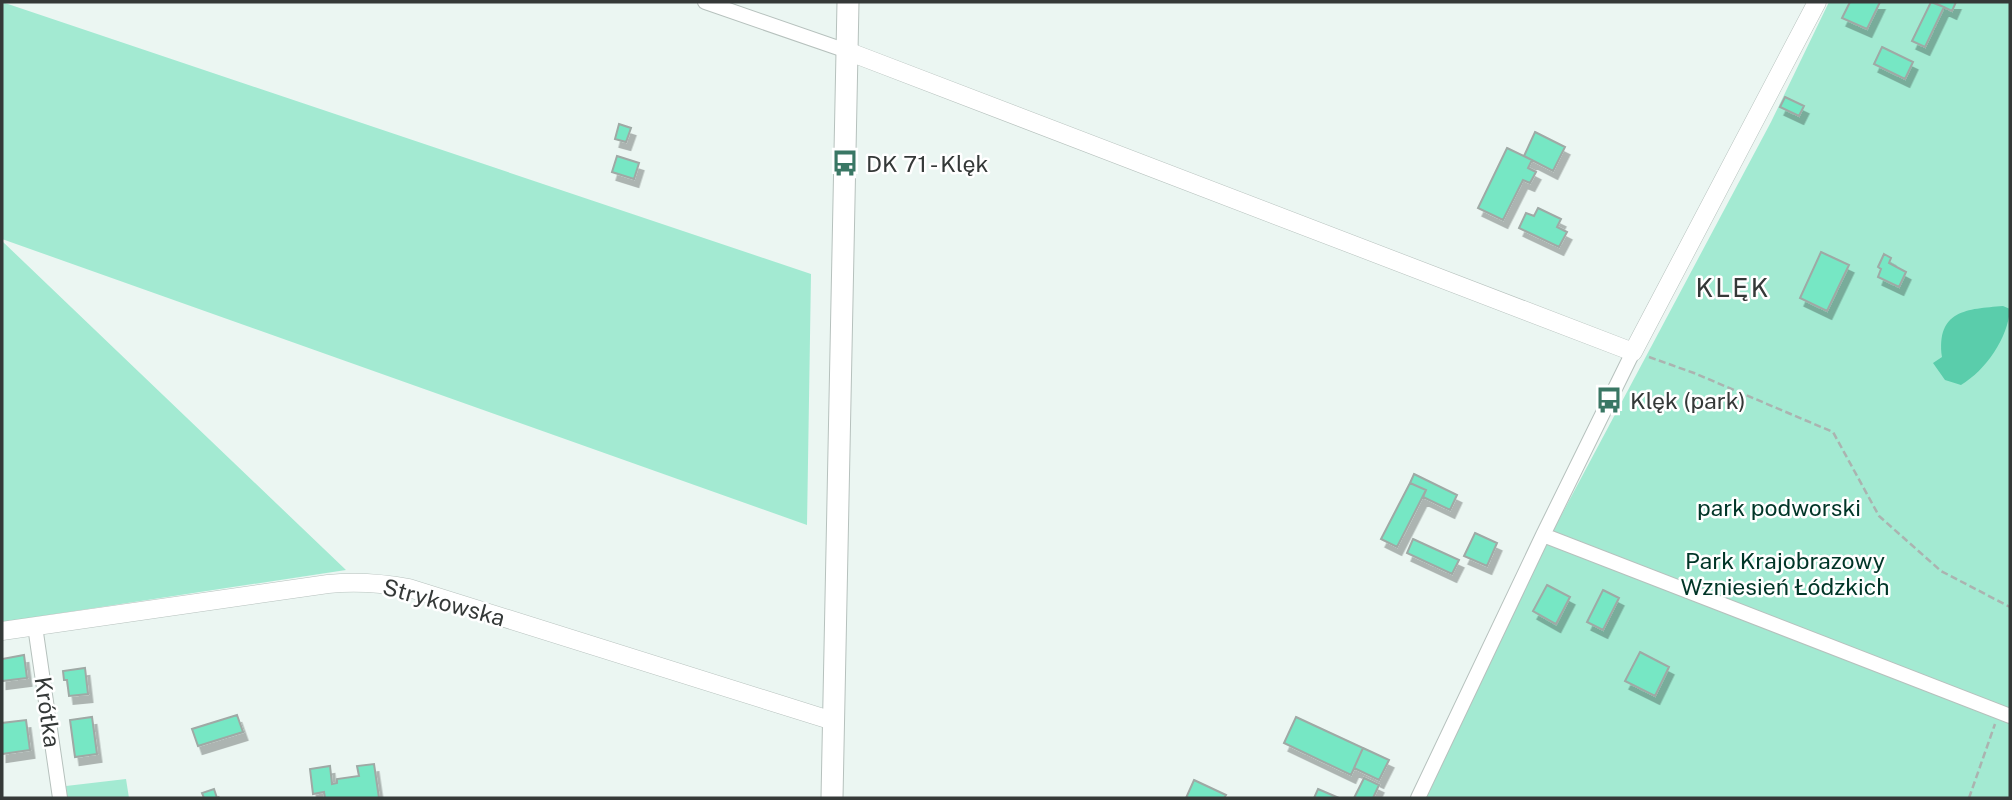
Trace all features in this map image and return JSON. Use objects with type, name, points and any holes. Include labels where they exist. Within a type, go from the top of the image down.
[{"type":"main road","points":[[832,798],[848,2]]},
{"type":"street","points":[[705,2],[847,51],[1633,352]]},
{"type":"street","points":[[1418,798],[1633,352],[1817,2]]},
{"type":"street","points":[[1543,535],[2005,713]]},
{"type":"street","name":"Strykowska","points":[[2,631],[328,584],[389,584],[833,721]]},
{"type":"street","name":"Krótka","points":[[35,626],[60,798]]},
{"type":"path","points":[[1633,352],[1694,373],[1833,432],[1879,516],[1941,571],[2010,607]]},
{"type":"path","points":[[1969,798],[2005,713]]},
{"type":"green space","points":[[2,2],[811,274],[807,525],[2,239]]},
{"type":"green space","name":"Park Krajobrazowy Wzniesień Łódzkich","points":[[1829,2],[2010,2],[2010,798],[1424,798],[1547,542],[1771,122]]},
{"type":"green space","points":[[2,241],[346,570],[2,622]]},
{"type":"green space","points":[[126,779],[129,798],[67,798],[66,786]]},
{"type":"shaded area","points":[[2003,306],[2010,309],[2005,331],[1987,362],[1961,385],[1945,380],[1933,363],[1942,357],[1941,341],[1949,321],[1966,311]]},
{"type":"building","points":[[1850,2],[1880,2],[1867,29],[1842,18]]},
{"type":"building","points":[[1931,2],[1944,7],[1925,47],[1912,41]]},
{"type":"building","points":[[1933,2],[1956,2],[1952,11]]},
{"type":"building","points":[[1882,47],[1913,62],[1905,79],[1874,64]]},
{"type":"building","points":[[1785,97],[1804,106],[1799,116],[1780,107]]},
{"type":"building","points":[[619,124],[631,128],[626,142],[615,139]]},
{"type":"building","points":[[1535,132],[1565,147],[1553,171],[1524,156]]},
{"type":"building","points":[[1507,148],[1532,160],[1528,168],[1536,172],[1530,183],[1523,180],[1503,220],[1478,208]]},
{"type":"building","points":[[617,156],[639,163],[634,179],[612,172]]},
{"type":"building","points":[[1538,208],[1561,219],[1557,227],[1567,232],[1559,247],[1519,228],[1526,213],[1534,216]]},
{"type":"building","points":[[1821,252],[1849,265],[1827,311],[1800,298]]},
{"type":"building","points":[[1884,254],[1891,258],[1889,263],[1906,272],[1899,287],[1878,277],[1881,269],[1878,267]]},
{"type":"building","points":[[1414,474],[1457,495],[1450,510],[1423,497],[1426,490],[1410,483]]},
{"type":"building","points":[[1410,483],[1426,490],[1397,547],[1381,539]]},
{"type":"building","points":[[1475,533],[1497,543],[1487,566],[1464,556]]},
{"type":"building","points":[[1413,539],[1459,560],[1452,574],[1407,553]]},
{"type":"building","points":[[1547,585],[1570,597],[1556,624],[1533,611]]},
{"type":"building","points":[[1603,590],[1619,598],[1603,630],[1587,622]]},
{"type":"building","points":[[1640,652],[1669,667],[1655,696],[1625,681]]},
{"type":"building","points":[[24,655],[27,678],[2,681],[2,659]]},
{"type":"building","points":[[85,668],[88,694],[69,696],[63,671]]},
{"type":"building","points":[[237,715],[243,732],[198,746],[192,729]]},
{"type":"building","points":[[92,717],[97,754],[75,757],[70,720]]},
{"type":"building","points":[[1296,717],[1363,748],[1351,775],[1284,743]]},
{"type":"building","points":[[26,720],[30,750],[2,754],[2,723]]},
{"type":"building","points":[[1363,748],[1389,760],[1379,780],[1354,768]]},
{"type":"building","points":[[374,764],[379,798],[325,798],[324,792],[313,794],[310,769],[330,766],[332,784],[337,783],[337,779],[359,776],[357,766]]},
{"type":"building","points":[[1364,778],[1379,785],[1373,798],[1354,798]]},
{"type":"building","points":[[1194,780],[1226,795],[1224,798],[1186,798]]},
{"type":"building","points":[[214,789],[217,798],[204,798],[202,793]]},
{"type":"building","points":[[1318,789],[1339,798],[1314,798]]},
{"type":"place","name":"DK 71 - Klęk","points":[[845,163]]},
{"type":"place","name":"Klęk (park)","points":[[1609,400]]},
{"type":"district","name":"KLĘK","points":[[1733,287]]},
{"type":"park label","name":"park podworski","points":[[1779,507]]}]
